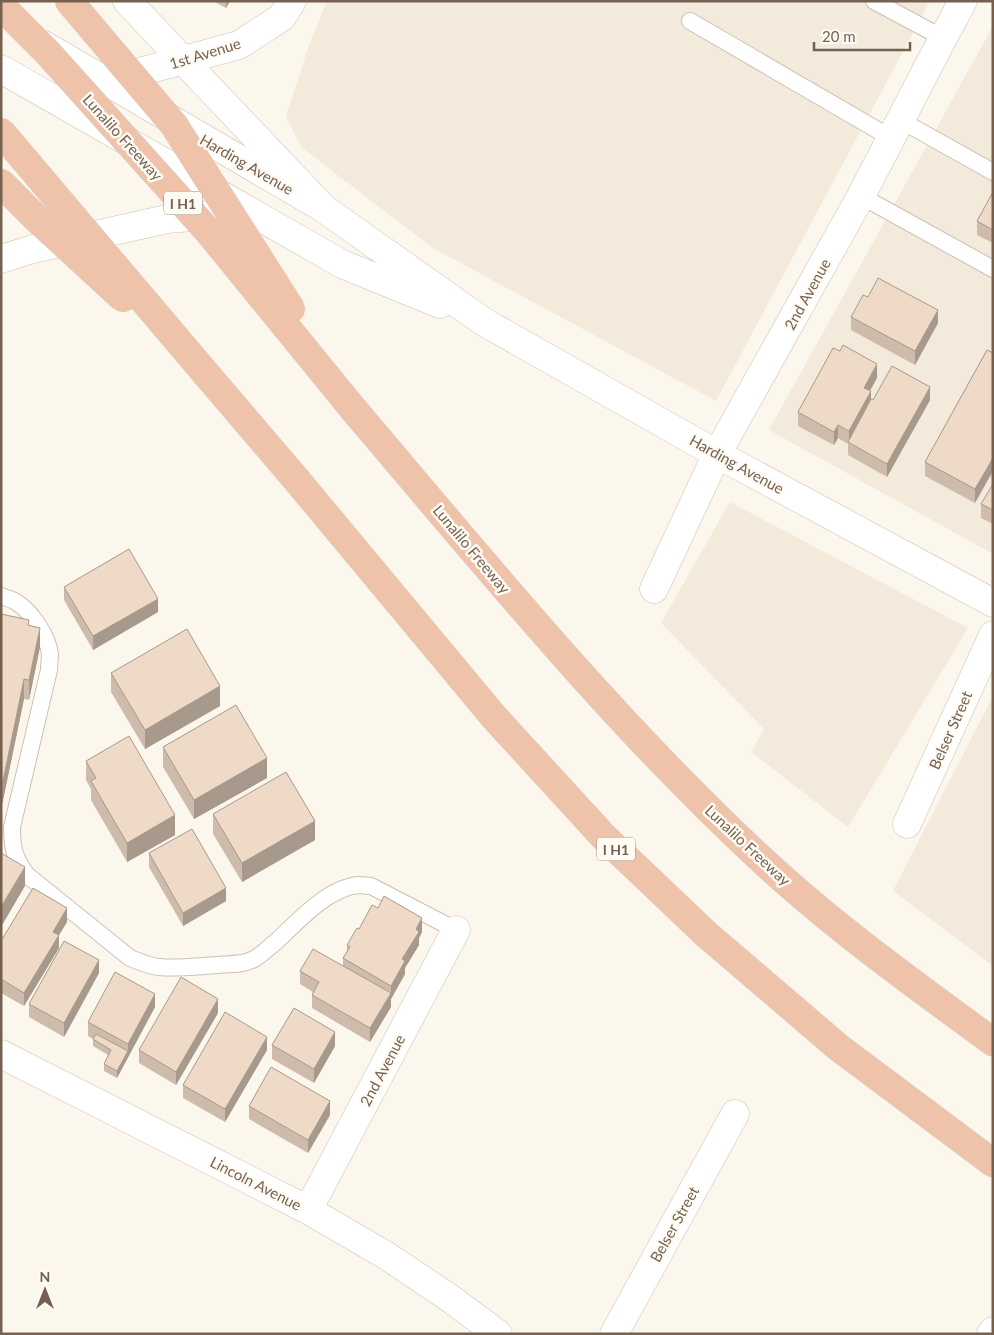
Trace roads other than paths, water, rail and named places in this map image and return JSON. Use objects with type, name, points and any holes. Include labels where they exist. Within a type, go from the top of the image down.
[{"type":"highway","points":[[69,1],[174,125],[354,410]]},
{"type":"highway","name":"Lunalilo Freeway","points":[[1,6],[55,61],[208,231],[354,410],[549,639],[683,783],[762,860],[830,919],[993,1042]]},
{"type":"highway","name":"I H1","points":[[1,132],[295,478],[494,717],[602,836],[706,934],[838,1047],[993,1163]]},
{"type":"highway","points":[[1,183],[36,218],[207,375]]},
{"type":"street","points":[[127,1],[323,208]]},
{"type":"street","name":"1st Avenue","points":[[106,81],[239,45],[282,17],[292,1]]},
{"type":"street","name":"2nd Avenue","points":[[654,589],[717,454],[862,196],[963,1]]},
{"type":"street","name":"Harding Avenue","points":[[1,20],[323,208],[484,322],[717,454],[993,603]]},
{"type":"street","name":"Harding Avenue","points":[[1,69],[342,264],[484,322]]},
{"type":"street","points":[[1,259],[33,249],[167,219],[216,215],[261,218]]},
{"type":"street","name":"Belser Street","points":[[908,824],[993,635]]},
{"type":"street","name":"2nd Avenue","points":[[308,1210],[456,930]]},
{"type":"street","name":"Lincoln Avenue","points":[[1,1054],[308,1210],[387,1256],[451,1299],[498,1334]]},
{"type":"street","name":"Belser Street","points":[[614,1334],[734,1114]]},
{"type":"lane","points":[[874,1],[943,38]]},
{"type":"lane","points":[[690,21],[896,129],[993,172]]},
{"type":"lane","points":[[862,196],[993,269]]},
{"type":"lane","points":[[1,596],[17,602],[38,624],[46,637],[50,653],[49,670],[12,827],[14,854],[19,865],[27,875],[130,958],[159,967],[241,963],[253,960],[263,954],[320,903],[336,892],[359,885],[371,886],[456,930]]}]
